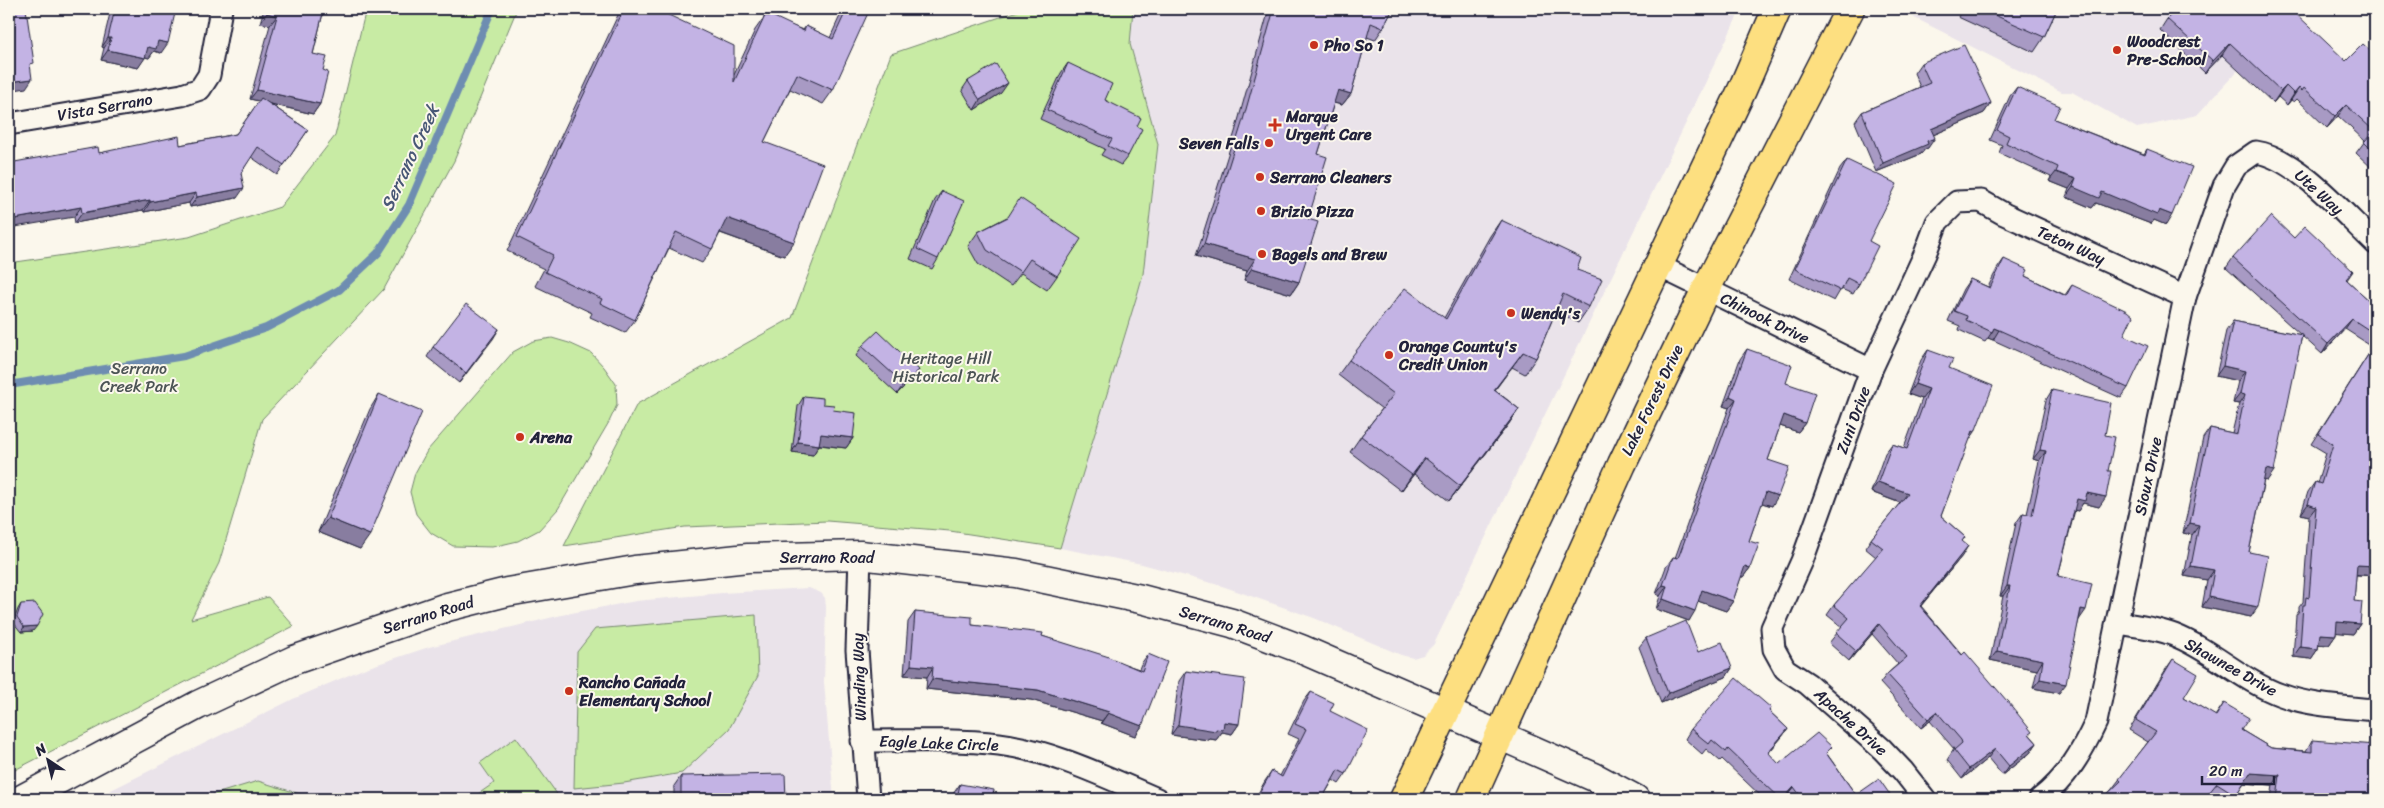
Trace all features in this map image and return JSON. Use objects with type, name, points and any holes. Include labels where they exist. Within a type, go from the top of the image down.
[{"type":"main road","points":[[1404,799],[1659,266],[1742,90],[1777,9]]},
{"type":"main road","name":"Lake Forest Drive","points":[[1471,799],[1622,464],[1706,289],[1850,9]]},
{"type":"street","name":"Vista Serrano","points":[[9,124],[182,95],[200,88],[209,75],[221,9]]},
{"type":"street","name":"Ute Way","points":[[2256,152],[2270,154],[2296,170],[2375,243]]},
{"type":"street","name":"Sioux Drive","points":[[2040,799],[2071,768],[2081,754],[2096,722],[2185,297],[2224,186],[2236,166],[2256,152]]},
{"type":"street","name":"Teton Way","points":[[1957,202],[1981,201],[2004,214],[2185,297]]},
{"type":"street","name":"Zuni Drive","points":[[1774,649],[1772,628],[1802,561],[1871,370],[1925,254],[1937,222],[1957,202]]},
{"type":"street","name":"Chinook Drive","points":[[1659,266],[1871,370]]},
{"type":"street","name":"Serrano Road","points":[[22,799],[198,706],[294,660],[447,607],[507,592],[635,570],[748,558],[860,555],[1016,573],[1141,599],[1232,623],[1301,648],[1594,777],[1635,799]]},
{"type":"street","name":"Winding Way","points":[[860,555],[857,650],[862,741],[868,799]]},
{"type":"street","name":"Shawnee Drive","points":[[2118,623],[2152,628],[2175,635],[2200,648],[2252,681],[2280,695],[2312,704],[2375,710]]},
{"type":"street","name":"Apache Drive","points":[[1774,649],[1785,669],[1808,684],[1882,749],[1903,771],[1924,799]]},
{"type":"street","name":"Eagle Lake Circle","points":[[862,741],[952,741],[1001,744],[1068,761],[1157,799]]},
{"type":"shaded area","points":[[1133,9],[1741,9],[1434,644],[1423,655],[1413,658],[1401,655],[1314,618],[1222,586],[1142,564],[1060,548],[1143,274],[1158,144],[1130,44]]},
{"type":"shaded area","name":"Woodcrest Pre-School","points":[[1897,9],[2294,9],[2197,115],[2137,128],[2072,92],[2062,92]]},
{"type":"shaded area","name":"Rancho Cañada Elementary School","points":[[809,588],[821,593],[825,598],[824,682],[834,799],[93,799],[293,699],[363,669],[429,647],[566,614],[636,601],[722,593]]},
{"type":"green space","name":"Serrano Creek Park","points":[[366,9],[517,9],[454,161],[384,289],[262,419],[219,563],[191,619],[268,597],[294,626],[9,773],[9,263],[189,237],[280,207],[335,136]]},
{"type":"green space","name":"Heritage Hill Historical Park","points":[[1024,9],[1133,9],[1130,44],[1158,144],[1143,274],[1060,548],[950,531],[827,521],[685,527],[564,546],[637,404],[792,318],[891,54]]},
{"type":"green space","name":"Arena","points":[[552,338],[591,353],[616,384],[617,405],[609,422],[558,509],[539,530],[518,541],[492,547],[453,546],[431,533],[416,514],[410,492],[415,473],[427,451],[513,352],[533,341]]},
{"type":"green space","points":[[756,615],[758,676],[729,729],[682,773],[624,783],[574,788],[577,652],[595,629]]},
{"type":"green space","points":[[516,737],[557,794],[550,799],[471,799],[494,783],[480,763]]},
{"type":"green space","points":[[258,781],[316,799],[199,799]]},
{"type":"building","points":[[9,9],[26,9],[34,63],[30,64],[32,79],[9,82]]},
{"type":"building","points":[[115,9],[176,9],[168,43],[158,41],[156,49],[148,47],[145,58],[108,50],[111,38],[108,38]]},
{"type":"building","points":[[268,9],[324,9],[313,54],[327,57],[323,70],[328,72],[320,104],[257,90],[277,16],[267,13]]},
{"type":"building","points":[[624,9],[656,9],[734,46],[734,82],[765,16],[772,16],[804,31],[806,26],[833,39],[847,9],[859,9],[868,13],[833,90],[797,74],[764,142],[823,164],[794,242],[727,218],[712,249],[676,232],[635,320],[600,303],[602,299],[545,272],[553,255],[517,237]]},
{"type":"building","points":[[1274,9],[1393,9],[1383,28],[1371,23],[1351,94],[1338,90],[1318,154],[1327,157],[1308,219],[1318,222],[1299,282],[1252,268],[1255,259],[1204,244],[1243,120]]},
{"type":"building","points":[[1981,9],[2057,9],[2044,37]]},
{"type":"building","points":[[2177,9],[2291,9],[2346,61],[2363,44],[2375,55],[2375,153],[2364,142],[2374,131],[2346,105],[2335,116],[2304,88],[2302,91],[2299,88],[2294,94],[2286,86],[2281,91],[2230,43],[2213,61],[2167,19]]},
{"type":"building","points":[[1964,45],[1991,103],[1931,129],[1935,138],[1927,141],[1928,144],[1883,163],[1862,112],[1930,83],[1921,63]]},
{"type":"building","points":[[1068,63],[1112,84],[1105,100],[1141,118],[1137,126],[1142,129],[1128,156],[1108,146],[1112,139],[1047,110]]},
{"type":"building","points":[[996,64],[1008,83],[980,100],[968,81]]},
{"type":"building","points":[[2017,87],[2060,106],[2054,119],[2145,155],[2147,149],[2192,167],[2172,215],[2159,210],[2157,215],[2102,192],[2099,198],[2073,187],[2076,179],[2056,172],[2058,167],[2006,143],[2009,136],[1997,130]]},
{"type":"building","points":[[261,98],[308,130],[284,165],[258,147],[241,173],[244,188],[197,197],[196,193],[150,202],[150,200],[82,213],[81,207],[9,220],[9,163],[98,147],[99,153],[179,136],[180,145],[236,134]]},
{"type":"building","points":[[1847,160],[1897,184],[1869,241],[1878,246],[1859,284],[1847,278],[1841,291],[1795,269]]},
{"type":"building","points":[[942,191],[964,201],[938,259],[917,249]]},
{"type":"building","points":[[1020,198],[1081,239],[1057,276],[1030,259],[1021,272],[987,250],[978,232],[1008,217]]},
{"type":"building","points":[[2271,216],[2294,238],[2305,226],[2353,271],[2346,279],[2375,306],[2375,334],[2352,319],[2328,344],[2233,258]]},
{"type":"building","points":[[1501,220],[1581,258],[1577,270],[1602,279],[1589,307],[1563,294],[1536,358],[1523,352],[1494,390],[1519,409],[1460,486],[1425,458],[1412,475],[1361,436],[1394,394],[1349,360],[1405,288],[1446,319]]},
{"type":"building","points":[[2004,259],[2028,270],[2025,276],[2066,296],[2072,285],[2127,311],[2133,316],[2124,335],[2148,346],[2128,388],[1999,330],[1994,328],[1992,332],[1966,320],[1967,316],[1954,311],[1970,279],[1990,288]]},
{"type":"building","points":[[466,304],[499,329],[466,373],[433,347]]},
{"type":"building","points":[[2233,321],[2302,335],[2274,471],[2266,469],[2249,552],[2268,556],[2258,607],[2209,597],[2214,570],[2191,566],[2199,525],[2190,523],[2210,428],[2237,434],[2245,395],[2240,394],[2245,371],[2223,366]]},
{"type":"building","points":[[878,331],[919,370],[904,384],[862,346]]},
{"type":"building","points":[[2375,344],[2375,518],[2370,535],[2375,536],[2375,566],[2357,565],[2354,601],[2362,602],[2360,624],[2337,622],[2336,635],[2320,634],[2318,649],[2300,647],[2303,605],[2305,605],[2306,597],[2309,598],[2316,507],[2308,504],[2315,482],[2321,484],[2333,444],[2318,434]]},
{"type":"building","points":[[1747,349],[1792,365],[1786,383],[1815,393],[1805,423],[1784,415],[1768,460],[1789,467],[1778,496],[1766,492],[1749,541],[1759,544],[1750,568],[1745,566],[1733,601],[1702,590],[1695,611],[1663,599],[1667,586],[1663,585],[1673,557],[1678,558],[1680,553],[1736,399],[1730,396]]},
{"type":"building","points":[[1928,350],[1953,359],[1949,368],[1993,386],[1975,432],[1973,431],[1941,516],[1965,537],[1962,541],[1968,546],[1920,606],[1962,655],[1965,652],[2032,732],[2029,734],[2037,743],[2009,766],[1995,749],[1969,769],[1954,750],[1962,743],[1961,740],[1937,712],[1928,719],[1887,674],[1907,657],[1879,624],[1856,651],[1836,633],[1849,618],[1834,605],[1883,548],[1871,539],[1908,493],[1878,482],[1892,444],[1907,449],[1929,389],[1915,384]]},
{"type":"building","points":[[2052,390],[2111,403],[2105,435],[2115,437],[2108,471],[2111,471],[2106,497],[2087,493],[2085,501],[2077,499],[2058,576],[2092,584],[2086,610],[2081,609],[2066,684],[2040,679],[2043,660],[1997,651],[2010,586],[2007,586],[2023,513],[2032,515],[2046,451],[2040,450]]},
{"type":"building","points":[[379,394],[422,412],[370,535],[328,518]]},
{"type":"building","points":[[804,396],[823,398],[823,404],[834,405],[833,410],[856,413],[853,438],[821,434],[819,445],[798,442]]},
{"type":"building","points":[[35,603],[43,614],[37,626],[24,627],[17,617],[21,604]]},
{"type":"building","points":[[915,612],[972,617],[972,625],[1043,633],[1042,636],[1106,656],[1142,671],[1148,654],[1167,662],[1142,726],[1109,712],[1038,690],[932,679],[933,667],[911,665]]},
{"type":"building","points":[[1686,621],[1698,652],[1722,642],[1732,668],[1668,693],[1646,638]]},
{"type":"building","points":[[2173,659],[2198,674],[2184,697],[2216,716],[2224,703],[2249,718],[2241,730],[2271,748],[2312,752],[2312,740],[2375,745],[2375,799],[2277,799],[2280,775],[2250,773],[2236,795],[2217,783],[2204,799],[2102,799],[2121,781],[2119,779],[2156,732],[2136,720]]},
{"type":"building","points":[[1186,671],[1245,679],[1239,724],[1224,722],[1223,730],[1216,729],[1216,731],[1178,725]]},
{"type":"building","points":[[1736,678],[1771,708],[1769,711],[1788,729],[1768,752],[1779,764],[1817,733],[1832,747],[1826,753],[1856,795],[1879,779],[1893,799],[1803,799],[1794,787],[1781,799],[1728,749],[1726,752],[1712,740],[1709,744],[1691,729]]},
{"type":"building","points":[[1311,692],[1334,703],[1330,711],[1368,730],[1346,774],[1338,770],[1322,799],[1256,799],[1272,771],[1282,777],[1306,729],[1295,724]]},
{"type":"building","points":[[785,774],[786,799],[681,799],[681,776]]},
{"type":"building","points":[[960,784],[994,790],[993,799],[957,799]]},
{"type":"building","points":[[1031,795],[1041,799],[1029,799]]},
{"type":"waterway","name":"Serrano Creek","points":[[9,385],[184,356],[266,328],[339,290],[378,253],[409,205],[492,9]]},
{"type":"place","name":"Pho So 1","points":[[1314,45]]},
{"type":"place","name":"Woodcrest Pre-School","points":[[2117,50]]},
{"type":"place","name":"Marque Urgent Care","points":[[1275,125]]},
{"type":"place","name":"Seven Falls","points":[[1269,143]]},
{"type":"place","name":"Serrano Cleaners","points":[[1260,177]]},
{"type":"place","name":"Brizio Pizza","points":[[1261,211]]},
{"type":"place","name":"Bagels and Brew","points":[[1262,254]]},
{"type":"place","name":"Wendy's","points":[[1511,313]]},
{"type":"place","name":"Orange County's Credit Union","points":[[1389,355]]},
{"type":"place","name":"Arena","points":[[520,437]]},
{"type":"place","name":"Rancho Cañada Elementary School","points":[[569,691]]}]
